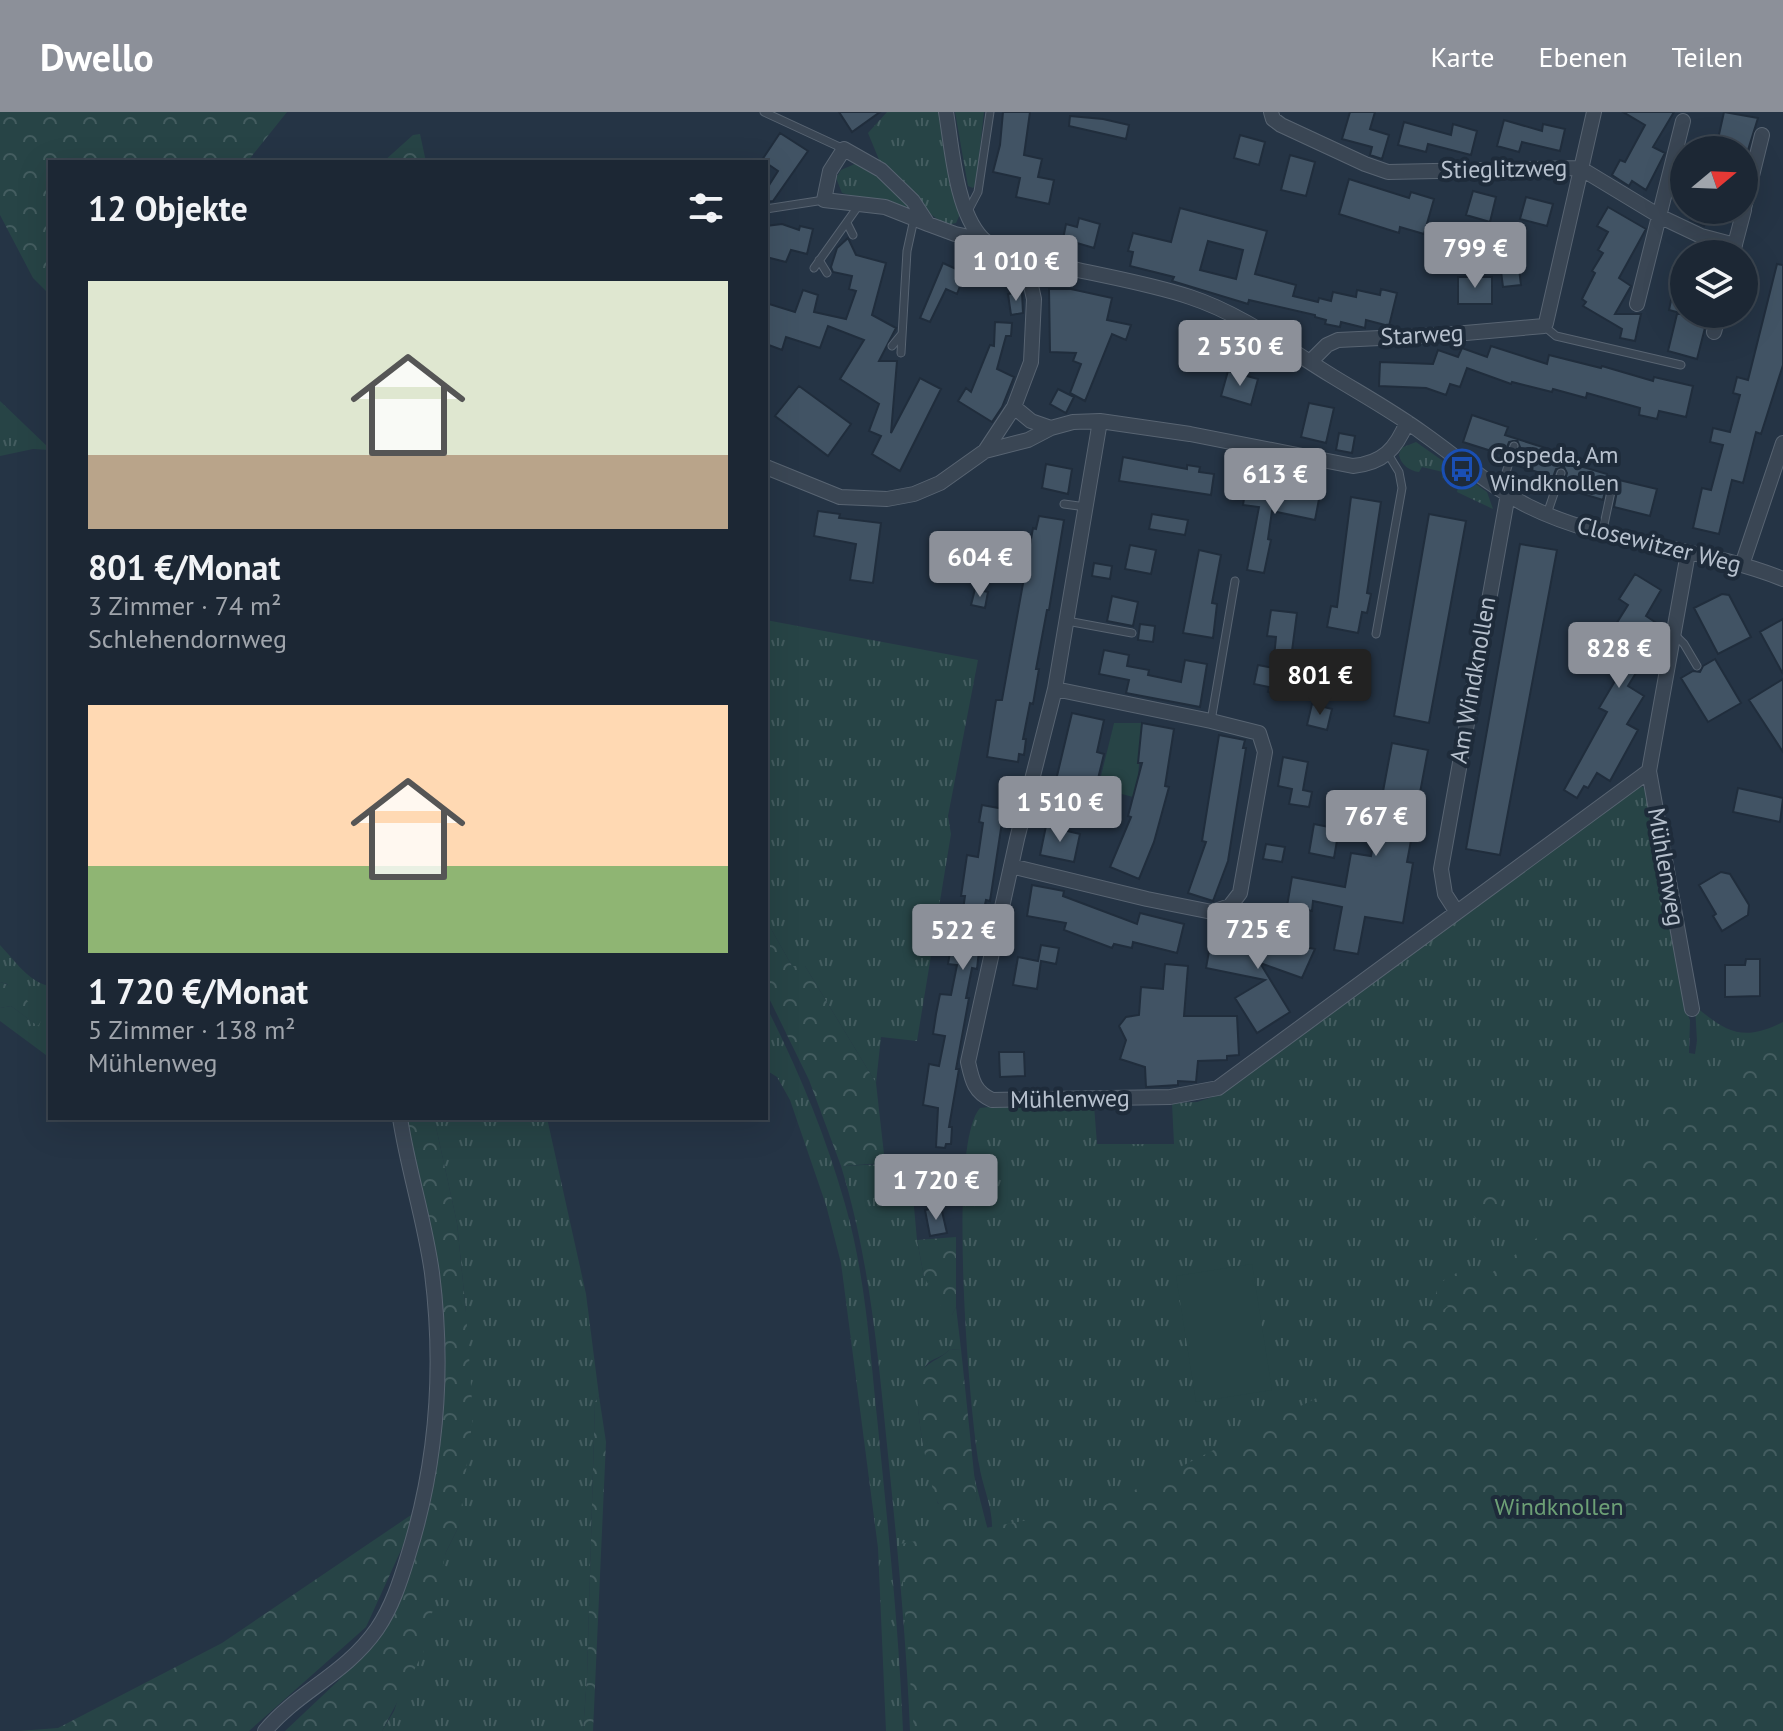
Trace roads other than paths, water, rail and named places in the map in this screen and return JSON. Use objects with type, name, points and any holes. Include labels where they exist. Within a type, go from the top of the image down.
[{"type":"street","points":[[946,112],[956,173],[967,213],[984,240]]},
{"type":"street","name":"Stieglitzweg","points":[[1271,112],[1273,119],[1281,125],[1388,172],[1580,168],[1661,217],[1711,240]]},
{"type":"street","points":[[1544,326],[1594,112]]},
{"type":"street","points":[[1637,304],[1683,121]]},
{"type":"street","points":[[1758,151],[1762,135]]},
{"type":"street","points":[[824,200],[830,171],[844,149],[881,170],[913,201],[921,220]]},
{"type":"street","name":"Closewitzer Weg","points":[[824,200],[885,207],[955,234],[984,240],[997,249],[1025,259],[1190,297],[1255,327],[1407,422],[1504,492],[1547,514],[1602,534],[1742,565],[1783,579]]},
{"type":"street","points":[[985,451],[1014,407],[1028,375],[1034,342],[1034,299],[1025,259]]},
{"type":"street","name":"Starweg","points":[[1310,362],[1327,345],[1338,340],[1544,326]]},
{"type":"street","points":[[1714,332],[1715,328]]},
{"type":"street","points":[[1014,407],[1031,421],[1051,428]]},
{"type":"street","points":[[768,468],[840,497],[887,499],[914,494],[940,483],[985,451],[1028,440],[1051,428],[1073,422],[1100,421],[1190,434],[1353,466],[1370,464],[1388,454],[1395,447],[1407,422]]},
{"type":"street","name":"Mühlenweg","points":[[1100,421],[1055,689],[1011,866],[968,1062],[974,1086],[983,1096],[992,1100],[1170,1097],[1218,1088],[1649,771]]},
{"type":"street","points":[[1742,565],[1783,443]]},
{"type":"street","name":"Am Windknollen","points":[[1456,911],[1445,894],[1441,869],[1504,492]]},
{"type":"street","name":"Mühlenweg","points":[[1688,553],[1649,771],[1692,1009]]},
{"type":"street","points":[[1011,866],[1212,912],[1230,906],[1240,893],[1265,745],[1259,733],[1055,689]]},
{"type":"street","points":[[265,1731],[352,1661],[378,1628],[396,1595],[422,1507],[437,1415],[436,1309],[426,1240],[400,1120]]},
{"type":"lane","points":[[764,112],[844,149]]},
{"type":"lane","points":[[967,213],[978,192],[990,112]]},
{"type":"lane","points":[[768,209],[824,200]]},
{"type":"lane","points":[[814,268],[860,204]]},
{"type":"lane","points":[[901,353],[907,251],[921,220]]},
{"type":"lane","points":[[847,223],[853,235]]},
{"type":"lane","points":[[819,260],[827,273]]},
{"type":"lane","name":"Starweg","points":[[1544,326],[1556,336],[1681,365]]},
{"type":"lane","points":[[892,346],[901,335]]},
{"type":"lane","points":[[1504,492],[1514,446]]},
{"type":"lane","points":[[1266,477],[1275,465],[1278,452]]},
{"type":"lane","points":[[1376,634],[1402,488],[1399,472],[1388,454]]},
{"type":"lane","points":[[1547,514],[1561,473]]},
{"type":"lane","points":[[1602,534],[1613,482]]},
{"type":"lane","points":[[1064,504],[1086,507]]},
{"type":"lane","points":[[1211,721],[1235,581]]},
{"type":"lane","points":[[1067,621],[1132,633]]},
{"type":"lane","points":[[1673,634],[1684,644],[1697,666]]},
{"type":"place","name":"Cospeda, Am Windknollen","points":[[1462,469]]},
{"type":"park label","name":"Windknollen","points":[[1559,1507]]}]
